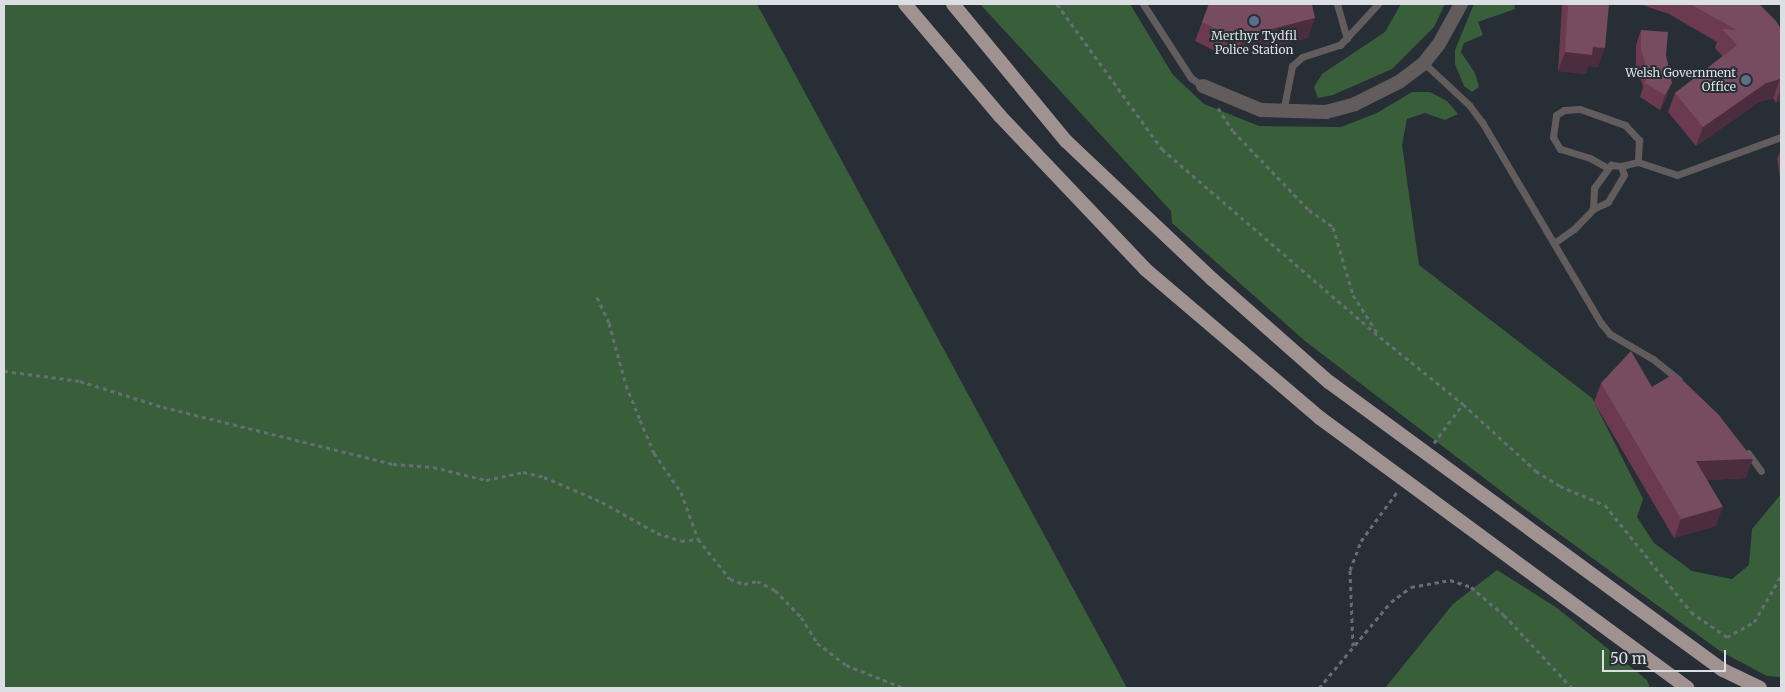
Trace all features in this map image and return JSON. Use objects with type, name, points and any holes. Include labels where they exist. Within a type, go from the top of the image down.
[{"type":"highway","points":[[905,4],[1000,116],[1144,269],[1320,418],[1688,688]]},
{"type":"highway","points":[[953,4],[1066,141],[1212,280],[1329,382],[1723,670],[1760,688]]},
{"type":"street","points":[[1203,86],[1261,110],[1326,112],[1355,104],[1399,82],[1424,63],[1439,44],[1462,4]]},
{"type":"lane","points":[[1143,4],[1191,78],[1203,86]]},
{"type":"lane","points":[[1337,4],[1347,39]]},
{"type":"lane","points":[[1283,112],[1292,66],[1302,57],[1340,45],[1378,4]]},
{"type":"lane","points":[[1424,63],[1469,105],[1482,122],[1610,334],[1653,359],[1687,387]]},
{"type":"lane","points":[[1638,162],[1639,140],[1625,125],[1580,109],[1564,110],[1556,115],[1553,137],[1560,150],[1590,158],[1608,168],[1638,162],[1678,175],[1781,137]]},
{"type":"lane","points":[[1554,243],[1574,229],[1592,209],[1608,202],[1624,175],[1621,166]]},
{"type":"lane","points":[[1592,209],[1594,188],[1608,168]]},
{"type":"lane","points":[[1743,447],[1761,471]]},
{"type":"path","points":[[1057,4],[1162,150],[1380,337],[1464,404],[1536,471],[1560,486],[1605,506],[1691,612],[1727,637],[1754,622],[1781,576]]},
{"type":"path","points":[[1203,86],[1233,130],[1309,210],[1333,227],[1354,295],[1380,337]]},
{"type":"path","points":[[596,297],[609,323],[626,384],[640,420],[654,453],[681,492],[698,540],[730,579],[744,584],[758,582],[775,590],[801,617],[817,643],[846,664],[904,688]]},
{"type":"path","points":[[4,371],[80,381],[163,407],[393,464],[433,467],[486,480],[523,472],[544,477],[602,502],[657,534],[681,541],[698,540]]},
{"type":"path","points":[[1353,646],[1350,570],[1361,541]]},
{"type":"path","points":[[1319,688],[1391,602],[1411,588],[1450,580],[1471,587],[1504,615],[1572,688]]},
{"type":"green space","points":[[4,4],[757,4],[1127,688],[4,688]]},
{"type":"green space","points":[[980,4],[1130,4],[1173,75],[1204,104],[1259,126],[1341,127],[1377,113],[1412,92],[1430,92],[1447,101],[1458,114],[1445,120],[1425,113],[1407,119],[1402,145],[1419,265],[1592,398],[1643,499],[1637,517],[1654,543],[1692,571],[1732,579],[1749,565],[1752,529],[1781,494],[1781,677],[1767,676],[1720,651],[1518,504],[1305,341],[1172,223],[1171,211]]},
{"type":"green space","points":[[1401,4],[1445,4],[1434,27],[1392,69],[1333,95],[1318,98],[1314,87],[1322,74],[1385,32]]},
{"type":"green space","points":[[1474,4],[1514,4],[1515,9],[1478,22],[1483,35],[1464,43],[1461,52],[1475,73],[1479,87],[1472,92],[1464,86],[1455,64],[1455,50]]},
{"type":"green space","points":[[1497,570],[1557,608],[1647,680],[1650,688],[1385,688],[1453,604]]},
{"type":"building","points":[[1209,4],[1312,4],[1315,18],[1244,36],[1220,31],[1202,22]]},
{"type":"building","name":"Welsh Government Office","points":[[1568,4],[1609,4],[1605,48],[1593,47],[1592,55],[1565,52]]},
{"type":"building","points":[[1690,4],[1759,4],[1776,21],[1781,29],[1781,82],[1780,79],[1766,83],[1703,127],[1675,93],[1737,45],[1722,29],[1737,30]]},
{"type":"building","points":[[1641,30],[1668,32],[1666,55],[1672,83],[1665,95],[1645,83],[1648,72],[1641,50]]},
{"type":"building","points":[[1631,351],[1652,387],[1675,373],[1718,414],[1753,459],[1696,461],[1723,507],[1681,519],[1601,383]]},
{"type":"place","name":"Merthyr Tydfil Police Station","points":[[1254,21]]},
{"type":"place","name":"Welsh Government Office","points":[[1746,80]]}]
